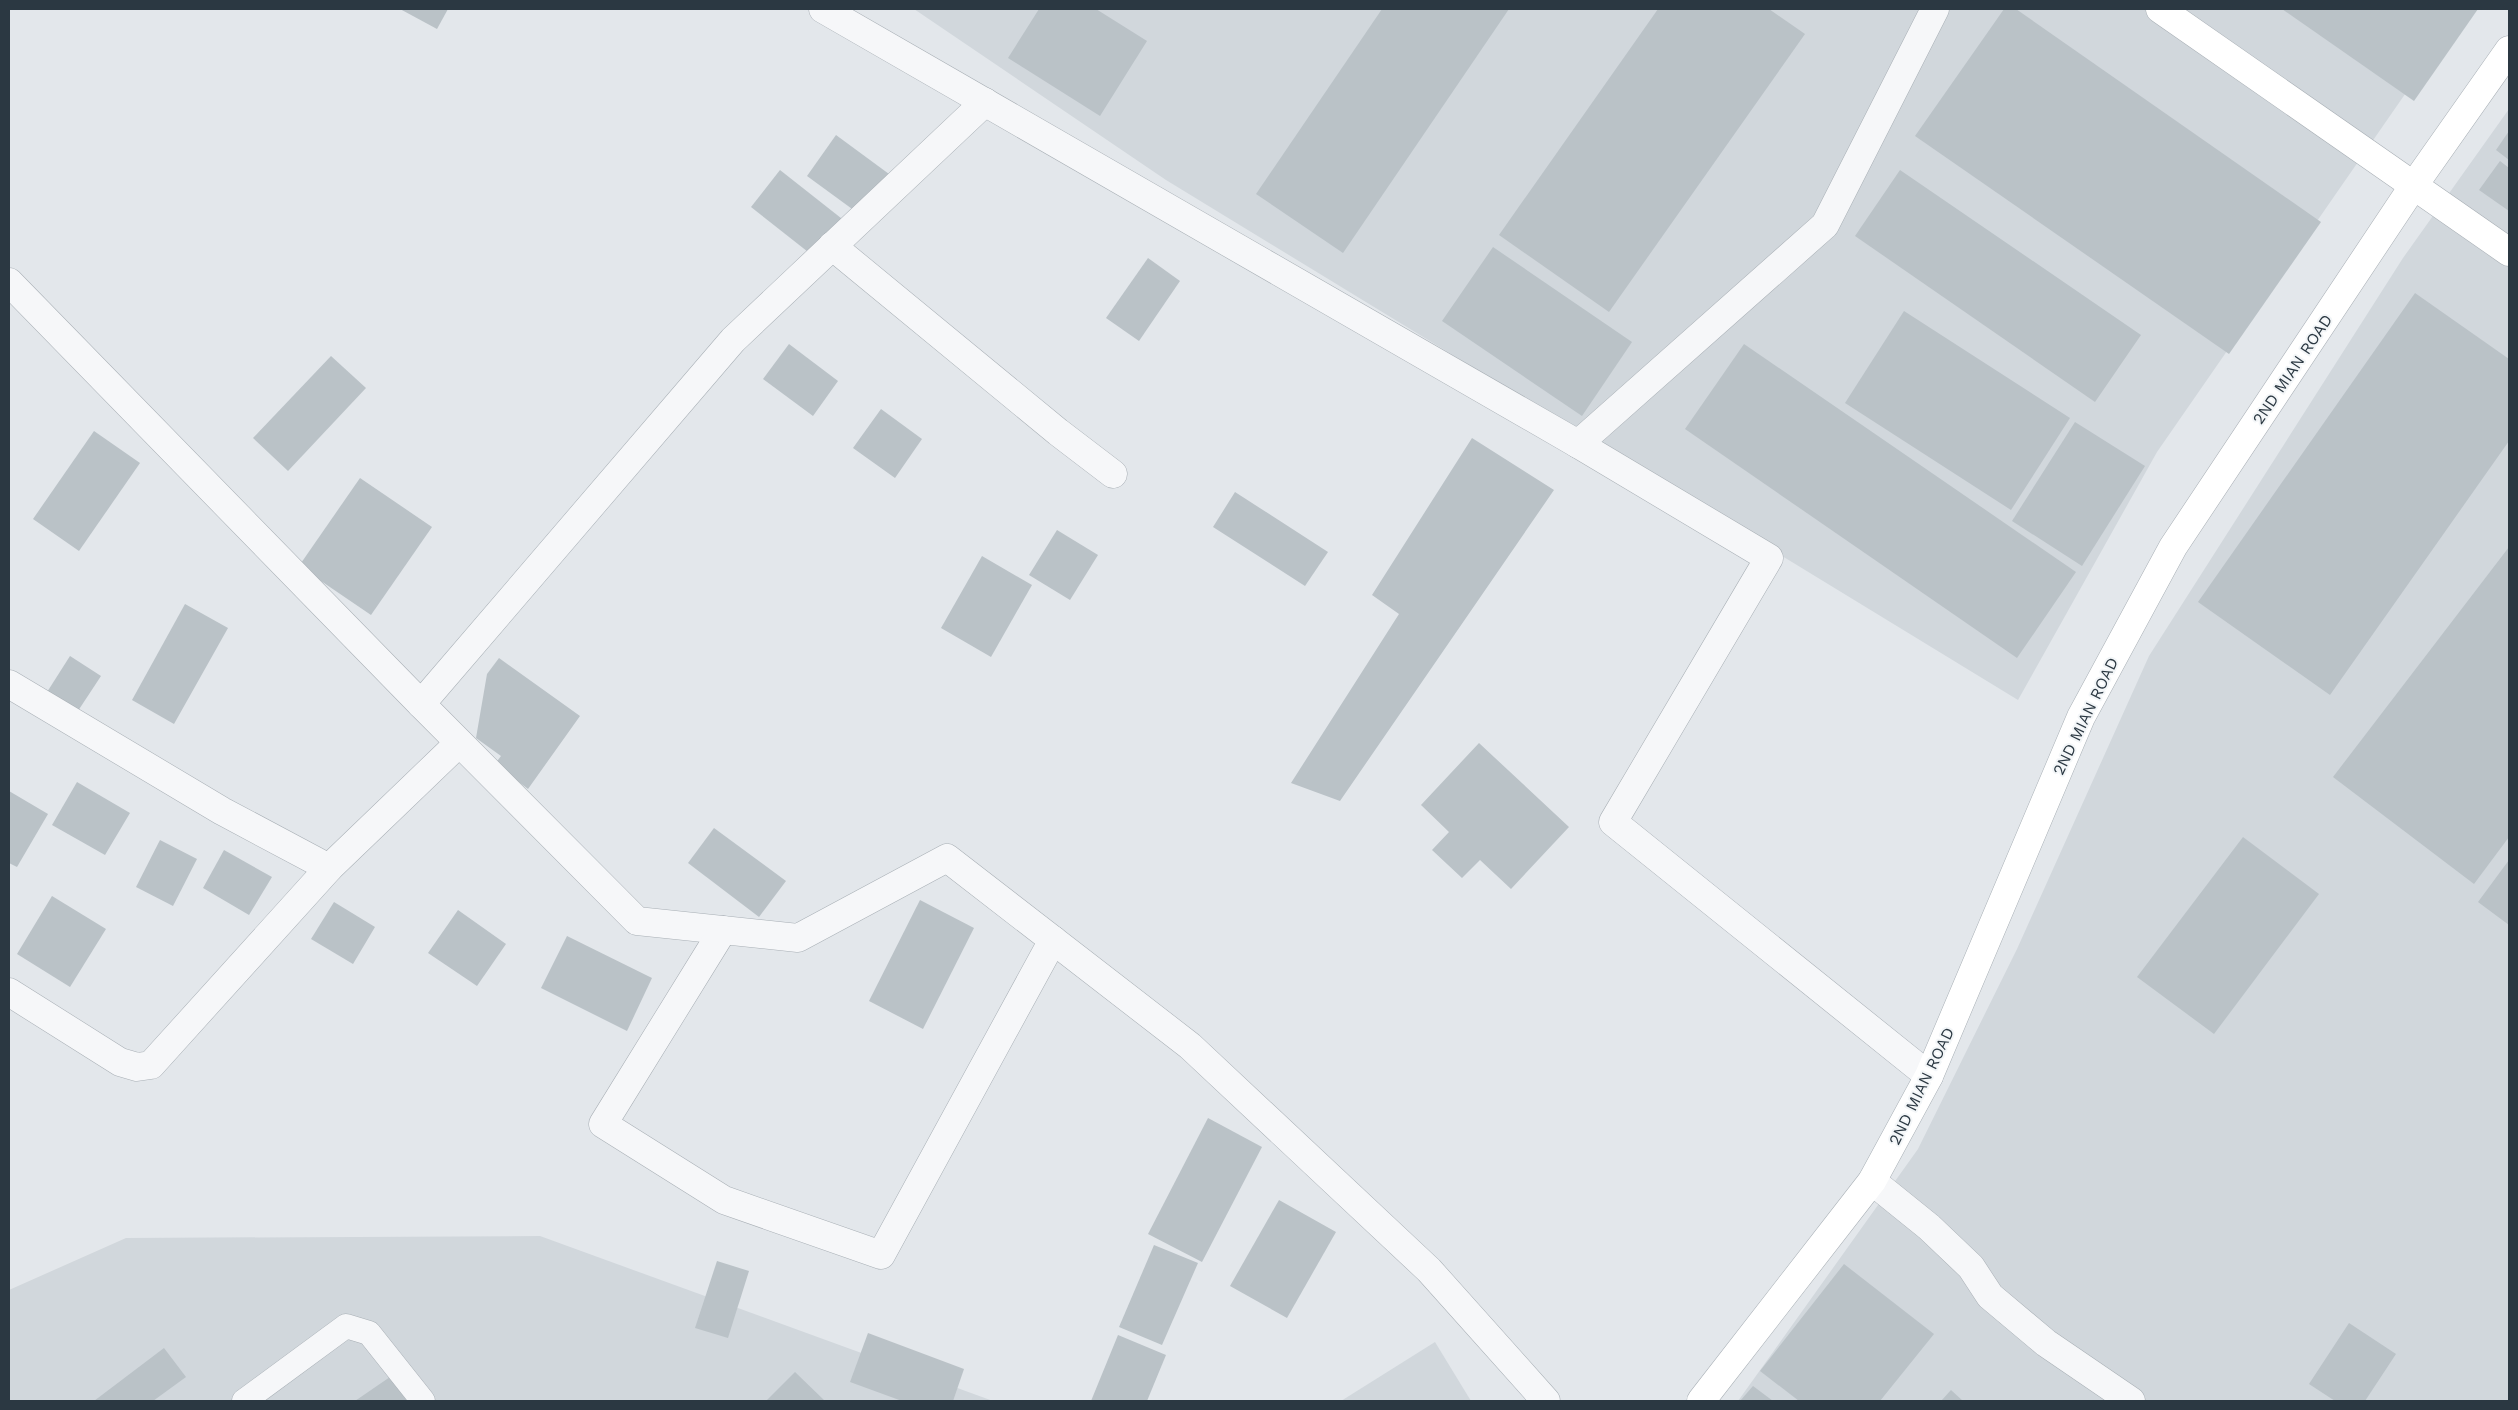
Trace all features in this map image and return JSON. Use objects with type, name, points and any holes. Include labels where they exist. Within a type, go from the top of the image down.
[{"type":"main road","points":[[2160,9],[2509,252]]},
{"type":"main road","name":"2ND MIAN ROAD","points":[[1701,1401],[1872,1181],[1929,1076],[2081,717],[2173,547],[2414,185],[2509,50]]},
{"type":"street","points":[[823,9],[1578,444],[1768,558],[1612,822],[1929,1076]]},
{"type":"street","points":[[1578,444],[1824,225],[1935,9]]},
{"type":"street","points":[[421,704],[733,340],[985,102]]},
{"type":"street","points":[[832,246],[1058,432],[1113,474]]},
{"type":"street","points":[[9,282],[459,743],[637,920],[798,938],[947,858],[1190,1046],[1429,1270],[1546,1401]]},
{"type":"street","points":[[9,684],[222,811],[329,868]]},
{"type":"street","points":[[9,992],[120,1062],[137,1067],[151,1065],[329,868],[459,743]]},
{"type":"street","points":[[723,930],[604,1124],[724,1200],[881,1255],[1053,940]]},
{"type":"street","points":[[1872,1181],[1929,1227],[1971,1267],[1990,1296],[2046,1343],[2131,1401]]},
{"type":"lane","points":[[244,1401],[346,1326],[369,1333],[423,1401]]},
{"type":"shaded area","points":[[914,9],[2464,9],[2157,452],[2018,700],[1166,180]]},
{"type":"shaded area","points":[[2509,109],[2509,1401],[1738,1401],[1918,1149],[2017,949],[2149,656],[2403,258]]},
{"type":"shaded area","points":[[540,1236],[993,1401],[9,1401],[9,1290],[126,1238]]},
{"type":"shaded area","points":[[1435,1342],[1471,1401],[1341,1401]]},
{"type":"building","points":[[400,9],[448,9],[437,29]]},
{"type":"building","points":[[1039,9],[1096,9],[1147,41],[1100,116],[1008,58]]},
{"type":"building","points":[[1382,9],[1509,9],[1343,253],[1256,194]]},
{"type":"building","points":[[1658,9],[1769,9],[1805,34],[1609,312],[1499,235]]},
{"type":"building","points":[[2004,9],[2016,9],[2321,222],[2229,354],[1915,136]]},
{"type":"building","points":[[2282,9],[2478,9],[2414,101]]},
{"type":"building","points":[[2509,131],[2509,160],[2496,150]]},
{"type":"building","points":[[836,135],[889,174],[859,214],[807,176]]},
{"type":"building","points":[[2500,161],[2509,168],[2509,211],[2479,190]]},
{"type":"building","points":[[780,170],[846,222],[817,259],[751,207]]},
{"type":"building","points":[[1900,170],[2141,335],[2095,402],[1855,236]]},
{"type":"building","points":[[1493,247],[1632,342],[1582,416],[1442,321]]},
{"type":"building","points":[[1148,258],[1180,281],[1139,341],[1106,318]]},
{"type":"building","points":[[2415,293],[2509,359],[2509,441],[2330,695],[2198,602]]},
{"type":"building","points":[[1904,311],[2070,418],[2011,510],[1845,403]]},
{"type":"building","points":[[789,344],[838,381],[813,416],[763,379]]},
{"type":"building","points":[[1744,344],[2076,572],[2017,658],[1685,429]]},
{"type":"building","points":[[331,356],[366,388],[288,471],[253,438]]},
{"type":"building","points":[[881,409],[922,439],[895,478],[853,448]]},
{"type":"building","points":[[2075,422],[2145,466],[2082,566],[2012,521]]},
{"type":"building","points":[[94,431],[140,463],[79,551],[33,519]]},
{"type":"building","points":[[1472,438],[1554,490],[1340,801],[1291,783],[1399,614],[1372,595]]},
{"type":"building","points":[[360,478],[432,527],[371,615],[299,566]]},
{"type":"building","points":[[1235,492],[1328,552],[1305,586],[1213,527]]},
{"type":"building","points":[[1057,530],[1098,555],[1070,600],[1029,575]]},
{"type":"building","points":[[2509,547],[2509,837],[2474,884],[2333,777]]},
{"type":"building","points":[[982,556],[1032,585],[991,657],[941,628]]},
{"type":"building","points":[[185,604],[228,628],[174,724],[132,700]]},
{"type":"building","points":[[70,656],[101,676],[72,720],[42,700]]},
{"type":"building","points":[[499,658],[580,716],[528,789],[495,764],[501,756],[476,738],[487,674]]},
{"type":"building","points":[[1479,743],[1569,827],[1511,889],[1480,860],[1462,878],[1432,850],[1449,832],[1421,805]]},
{"type":"building","points":[[77,782],[130,813],[105,855],[52,825]]},
{"type":"building","points":[[9,791],[48,814],[17,867],[9,863]]},
{"type":"building","points":[[714,828],[786,881],[759,917],[688,863]]},
{"type":"building","points":[[2243,837],[2319,894],[2214,1034],[2137,977]]},
{"type":"building","points":[[160,840],[197,859],[173,906],[136,887]]},
{"type":"building","points":[[224,850],[272,877],[249,915],[203,888]]},
{"type":"building","points":[[2509,860],[2509,925],[2478,902]]},
{"type":"building","points":[[52,896],[106,929],[70,987],[17,954]]},
{"type":"building","points":[[920,900],[974,928],[923,1029],[869,1001]]},
{"type":"building","points":[[334,902],[375,927],[353,964],[311,939]]},
{"type":"building","points":[[458,910],[506,944],[477,986],[428,953]]},
{"type":"building","points":[[567,936],[652,978],[627,1031],[541,988]]},
{"type":"building","points":[[1208,1118],[1262,1147],[1202,1262],[1148,1234]]},
{"type":"building","points":[[1279,1200],[1336,1232],[1287,1318],[1230,1286]]},
{"type":"building","points":[[1154,1245],[1198,1263],[1162,1345],[1119,1327]]},
{"type":"building","points":[[717,1261],[749,1271],[728,1338],[695,1328]]},
{"type":"building","points":[[1844,1264],[1934,1334],[1880,1401],[1799,1401],[1760,1371]]},
{"type":"building","points":[[2349,1323],[2396,1354],[2365,1401],[2335,1401],[2309,1384]]},
{"type":"building","points":[[868,1333],[964,1369],[953,1401],[902,1401],[850,1382]]},
{"type":"building","points":[[1118,1335],[1166,1355],[1147,1401],[1091,1401]]},
{"type":"building","points":[[164,1348],[186,1377],[153,1401],[94,1401]]},
{"type":"building","points":[[795,1372],[825,1401],[766,1401]]},
{"type":"building","points":[[390,1377],[407,1401],[355,1401]]},
{"type":"building","points":[[1753,1386],[1773,1401],[1740,1401]]},
{"type":"building","points":[[1951,1390],[1963,1401],[1941,1401]]}]
